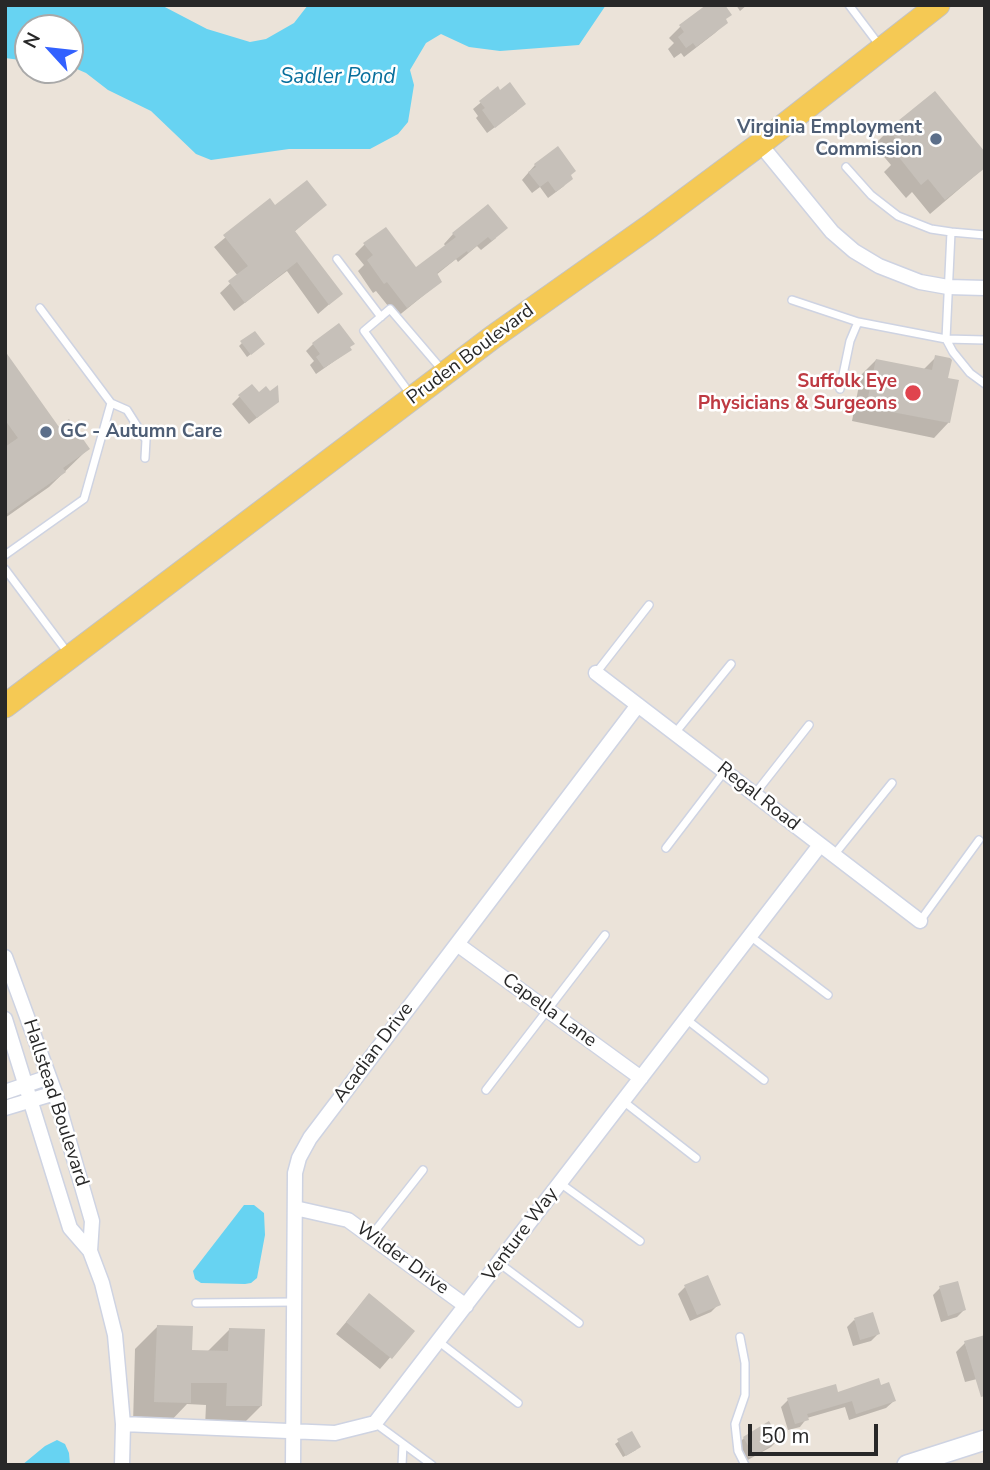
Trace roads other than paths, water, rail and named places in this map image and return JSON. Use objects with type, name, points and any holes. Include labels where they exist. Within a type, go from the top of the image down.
[{"type":"main road","name":"Pruden Boulevard","points":[[7,699],[71,656],[445,374],[760,144],[938,5]]},
{"type":"street","points":[[760,144],[832,232],[854,251],[899,275],[920,282],[948,287],[985,288]]},
{"type":"street","name":"Regal Road","points":[[596,673],[920,921]]},
{"type":"street","name":"Acadian Drive","points":[[293,1465],[295,1173],[299,1157],[638,705]]},
{"type":"street","name":"Venture Way","points":[[374,1423],[820,845]]},
{"type":"street","name":"Capella Lane","points":[[457,944],[642,1077]]},
{"type":"street","name":"Hallstead Boulevard","points":[[5,957],[55,1093],[92,1221],[90,1251]]},
{"type":"street","name":"Hallstead Boulevard","points":[[5,1019],[70,1228],[90,1251],[102,1283],[115,1335],[123,1424],[122,1465]]},
{"type":"street","points":[[5,1092],[49,1077]]},
{"type":"street","points":[[5,1108],[55,1093]]},
{"type":"street","name":"Wilder Drive","points":[[295,1208],[348,1220],[466,1306]]},
{"type":"street","points":[[123,1424],[335,1433],[374,1423]]},
{"type":"street","points":[[907,1465],[985,1440]]},
{"type":"lane","points":[[849,5],[882,49]]},
{"type":"lane","points":[[846,167],[871,195],[898,216],[931,229],[985,235]]},
{"type":"lane","points":[[951,232],[946,339],[960,362],[985,384]]},
{"type":"lane","points":[[337,259],[381,317]]},
{"type":"lane","points":[[792,300],[858,322],[946,339],[985,340]]},
{"type":"lane","points":[[40,308],[111,403],[127,410],[146,440],[145,458]]},
{"type":"lane","points":[[413,398],[364,331],[390,309],[445,374]]},
{"type":"lane","points":[[839,389],[850,341],[858,322]]},
{"type":"lane","points":[[5,555],[84,499],[111,403]]},
{"type":"lane","points":[[5,569],[71,656]]},
{"type":"lane","points":[[596,673],[649,606]]},
{"type":"lane","points":[[674,733],[731,664]]},
{"type":"lane","points":[[754,794],[809,725]]},
{"type":"lane","points":[[666,848],[724,772]]},
{"type":"lane","points":[[833,855],[892,783]]},
{"type":"lane","points":[[920,921],[979,840]]},
{"type":"lane","points":[[486,1090],[605,935]]},
{"type":"lane","points":[[750,936],[828,995]]},
{"type":"lane","points":[[686,1019],[764,1080]]},
{"type":"lane","points":[[623,1101],[696,1158]]},
{"type":"lane","points":[[370,1237],[423,1170]]},
{"type":"lane","points":[[561,1183],[640,1241]]},
{"type":"lane","points":[[499,1263],[579,1323]]},
{"type":"lane","points":[[196,1303],[295,1302]]},
{"type":"lane","points":[[740,1337],[745,1363],[745,1395],[735,1424],[738,1451],[745,1465]]},
{"type":"lane","points":[[438,1341],[518,1403]]},
{"type":"lane","points":[[374,1423],[432,1465]]},
{"type":"lane","points":[[402,1465],[403,1444]]},
{"type":"water","name":"Sadler Pond","points":[[5,5],[161,5],[207,29],[250,42],[266,39],[294,23],[308,5],[606,5],[579,45],[500,51],[469,47],[441,34],[426,43],[410,70],[414,85],[408,122],[398,134],[370,149],[289,149],[211,160],[196,154],[151,111],[108,90],[84,72],[84,14],[14,14],[14,59],[5,58]]},
{"type":"water","points":[[244,1205],[254,1205],[264,1213],[265,1235],[257,1278],[245,1284],[201,1283],[195,1279],[193,1271]]},
{"type":"water","points":[[57,1440],[65,1444],[70,1465],[22,1465],[45,1446]]},
{"type":"place","name":"Virginia Employment Commission","points":[[936,139]]},
{"type":"place","name":"Suffolk Eye Physicians & Surgeons","points":[[913,393]]},
{"type":"place","name":"GC - Autumn Care","points":[[46,432]]}]
